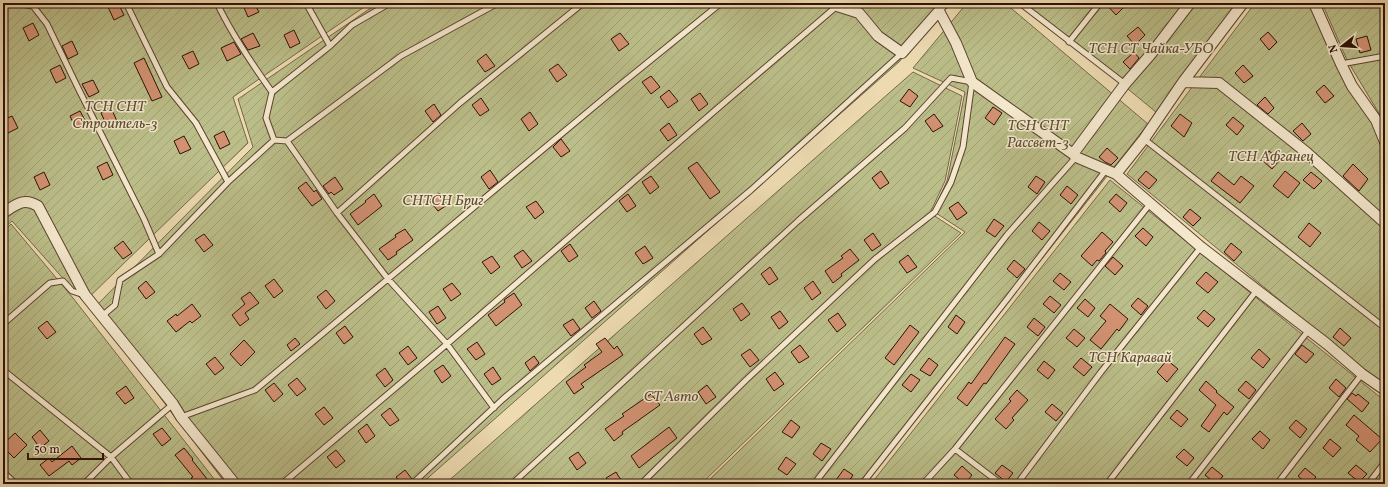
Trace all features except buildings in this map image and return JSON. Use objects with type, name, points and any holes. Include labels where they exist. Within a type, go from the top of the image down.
[{"type":"street","points":[[1074,155],[1125,84],[1151,54],[1190,3]]},
{"type":"street","points":[[1116,174],[1243,3]]},
{"type":"street","points":[[1314,3],[1352,86],[1381,118],[1385,142]]},
{"type":"street","points":[[835,4],[858,13],[878,36],[902,53],[939,11],[956,43],[972,82],[1074,155],[1116,174],[1201,247],[1308,331],[1328,344],[1362,374],[1385,390]]},
{"type":"street","points":[[1183,82],[1219,83],[1306,152],[1385,223]]},
{"type":"street","points":[[3,212],[20,202],[26,202],[38,206],[85,295],[173,404],[181,418],[235,484]]},
{"type":"lane","points":[[14,3],[34,6],[47,24],[144,219],[159,254]]},
{"type":"lane","points":[[126,3],[167,87],[196,123],[228,182]]},
{"type":"lane","points":[[217,3],[224,18],[248,57],[272,92]]},
{"type":"lane","points":[[306,3],[330,46]]},
{"type":"lane","points":[[274,140],[266,118],[272,92],[330,46],[352,25],[390,3]]},
{"type":"lane","points":[[102,316],[115,305],[120,280],[159,254],[228,182],[274,140],[287,141],[401,56],[498,3]]},
{"type":"lane","points":[[337,213],[460,103],[583,3]]},
{"type":"lane","points":[[181,418],[255,390],[620,85],[721,3]]},
{"type":"lane","points":[[939,11],[948,3]]},
{"type":"lane","points":[[1020,3],[1125,84]]},
{"type":"lane","points":[[1069,42],[1100,3]]},
{"type":"lane","points":[[282,484],[447,344],[835,4]]},
{"type":"lane","points":[[412,484],[494,408],[751,190],[902,53]]},
{"type":"lane","points":[[1341,64],[1385,56]]},
{"type":"lane","points":[[512,484],[798,221],[905,128],[951,78],[972,82],[963,147],[951,182],[934,212],[875,259],[746,380],[641,484]]},
{"type":"lane","points":[[1144,138],[1385,328]]},
{"type":"lane","points":[[287,141],[337,213],[388,279],[447,344],[494,408]]},
{"type":"lane","points":[[814,484],[1007,235],[1074,155]]},
{"type":"lane","points":[[862,484],[1106,170]]},
{"type":"lane","points":[[923,484],[955,449],[1150,204]]},
{"type":"lane","points":[[1018,484],[1101,372],[1201,247]]},
{"type":"lane","points":[[3,324],[50,283],[62,281],[72,291],[85,295]]},
{"type":"lane","points":[[1107,484],[1257,290]]},
{"type":"lane","points":[[1189,484],[1308,331]]},
{"type":"lane","points":[[3,370],[111,458],[131,484]]},
{"type":"lane","points":[[1277,484],[1362,374]]},
{"type":"lane","points":[[84,484],[111,458],[173,404]]},
{"type":"lane","points":[[955,449],[1001,484]]},
{"type":"lane","points":[[1368,484],[1385,462]]},
{"type":"lane","points":[[3,472],[16,484]]},
{"type":"green space","name":"ТСН СНТ Строитель-3","points":[[3,3],[370,3],[233,97],[248,143],[84,302],[12,221],[3,229]]},
{"type":"green space","name":"СНТСН Бриг","points":[[378,3],[945,3],[934,14],[900,61],[421,484],[226,484],[93,309],[253,147],[238,99]]},
{"type":"green space","name":"ТСН СНТ Рассвет-3","points":[[967,3],[1005,3],[1148,124],[865,484],[705,484],[965,232],[933,211],[947,181],[965,92],[913,68]]},
{"type":"green space","name":"ТСН СТ Чайка-УБО","points":[[1024,3],[1249,3],[1157,113]]},
{"type":"green space","name":"ТСН Афганец","points":[[1255,3],[1310,3],[1373,124],[1385,120],[1385,387],[1127,174]]},
{"type":"green space","points":[[1322,3],[1385,3],[1385,114],[1380,115],[1347,60]]},
{"type":"green space","name":"СТ Авто","points":[[913,72],[962,96],[945,181],[930,213],[961,233],[701,484],[445,484]]},
{"type":"green space","name":"ТСН Каравай","points":[[1110,180],[1385,401],[1385,484],[871,484]]},
{"type":"green space","points":[[11,224],[73,298],[218,484],[3,484],[3,232]]}]
